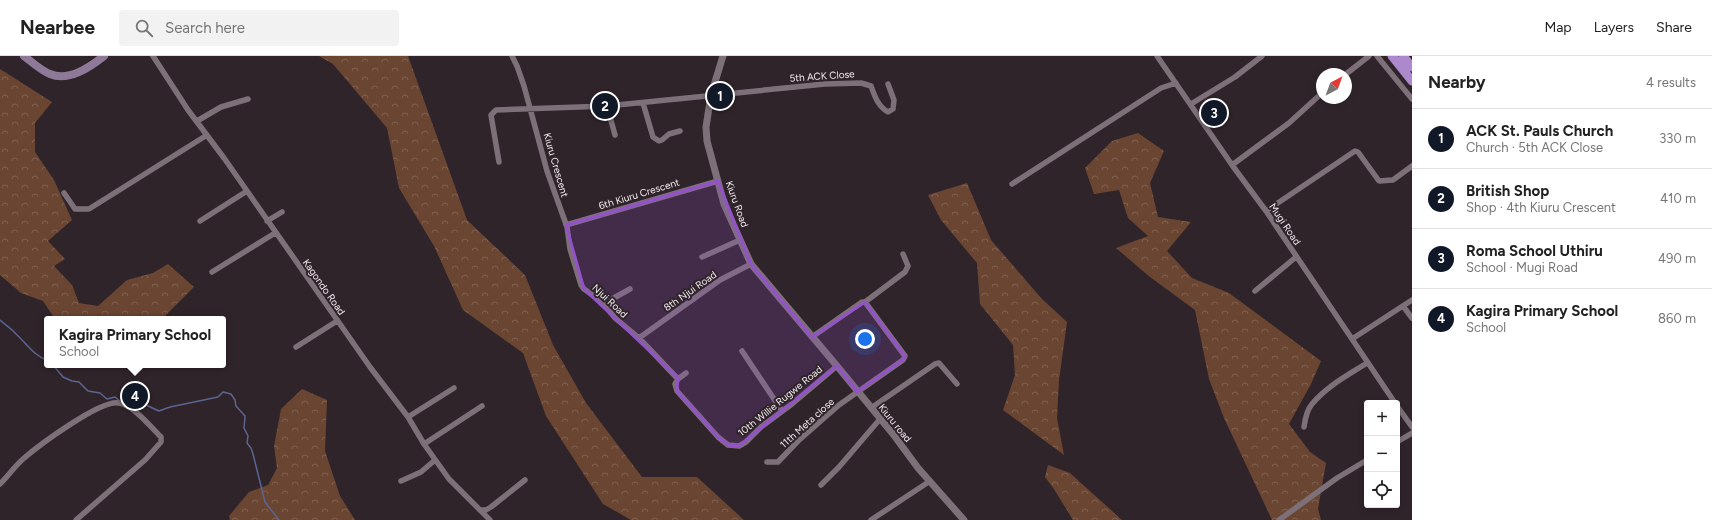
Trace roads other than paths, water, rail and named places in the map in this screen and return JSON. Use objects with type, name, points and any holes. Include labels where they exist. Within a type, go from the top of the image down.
[{"type":"highway","points":[[1392,56],[1412,81]]},
{"type":"highway","points":[[1403,56],[1412,67]]},
{"type":"main road","points":[[24,56],[50,74],[64,76],[80,72],[104,56]]},
{"type":"street","name":"Kagondo Road","points":[[153,56],[337,321],[408,417],[435,460],[449,479],[490,520]]},
{"type":"street","name":"Kiuru Crescent","points":[[512,56],[518,66],[547,171],[566,225]]},
{"type":"street","name":"Kiuru Road","points":[[722,56],[711,95],[706,127],[706,141],[724,204],[751,264],[812,337]]},
{"type":"street","name":"Mugi Road","points":[[1157,56],[1192,104],[1232,165],[1266,210],[1393,400]]},
{"type":"street","points":[[1192,104],[1235,77],[1262,56]]},
{"type":"street","points":[[1352,69],[1369,56]]},
{"type":"street","points":[[1377,56],[1412,99]]},
{"type":"street","name":"5th ACK Close","points":[[711,95],[825,84],[861,83],[871,86],[876,100],[888,112],[893,109],[894,100],[888,84]]},
{"type":"street","points":[[1012,184],[1161,88],[1176,83]]},
{"type":"street","points":[[499,162],[491,115],[496,110],[607,106],[711,95]]},
{"type":"street","points":[[1232,165],[1289,123],[1316,98]]},
{"type":"street","points":[[197,121],[221,107],[248,99]]},
{"type":"street","points":[[643,103],[653,137],[662,140],[670,134],[680,131]]},
{"type":"street","points":[[607,106],[615,135]]},
{"type":"street","points":[[64,193],[75,209],[89,209],[207,135]]},
{"type":"street","points":[[1266,210],[1356,151],[1379,181],[1393,180],[1412,166]]},
{"type":"street","name":"6th Kiuru Crescent","points":[[566,225],[718,181]]},
{"type":"street","points":[[200,221],[247,191]]},
{"type":"street","points":[[267,221],[282,212]]},
{"type":"street","name":"Njui Road","points":[[566,225],[570,249],[581,285],[603,304],[615,318],[641,337],[678,379]]},
{"type":"street","points":[[212,272],[275,233]]},
{"type":"street","points":[[702,257],[740,240]]},
{"type":"street","points":[[812,337],[862,302],[865,302],[905,272],[908,266],[903,254]]},
{"type":"street","points":[[1255,291],[1296,257]]},
{"type":"street","name":"8th Njui Road","points":[[641,337],[720,280],[751,264]]},
{"type":"street","points":[[603,304],[630,289]]},
{"type":"street","points":[[1352,339],[1412,300]]},
{"type":"street","name":"11th Meta close","points":[[767,462],[778,462],[798,441],[839,405],[903,360],[904,356],[865,302]]},
{"type":"street","points":[[1403,306],[1412,318]]},
{"type":"street","points":[[296,347],[337,321]]},
{"type":"street","name":"Kiuru road","points":[[812,337],[880,419],[918,468],[964,520]]},
{"type":"street","points":[[742,351],[782,411]]},
{"type":"street","points":[[871,408],[935,364],[939,363],[957,384]]},
{"type":"street","points":[[1304,427],[1306,415],[1312,404],[1326,390],[1367,363]]},
{"type":"street","name":"10th Willie Rugwe Road","points":[[678,379],[675,384],[677,391],[718,437],[724,443],[739,446],[746,442],[761,427],[837,366]]},
{"type":"street","points":[[678,379],[686,373]]},
{"type":"street","points":[[408,417],[454,388]]},
{"type":"street","points":[[0,484],[22,460],[76,420],[111,403],[119,403],[124,405],[145,421],[161,437],[162,440],[145,460],[76,520]]},
{"type":"street","points":[[424,444],[482,406]]},
{"type":"street","points":[[1400,410],[1412,428]]},
{"type":"street","points":[[821,484],[839,467],[880,419]]},
{"type":"street","points":[[1400,440],[1412,433]]},
{"type":"street","points":[[401,481],[421,472],[435,460]]},
{"type":"street","points":[[1279,520],[1337,478],[1364,462]]},
{"type":"street","points":[[480,510],[486,510],[525,480]]},
{"type":"street","points":[[871,520],[930,481]]},
{"type":"waterway","points":[[0,320],[38,356],[44,359]]},
{"type":"waterway","points":[[56,368],[63,377],[79,382],[88,391],[100,393],[107,399],[115,397],[121,402]]},
{"type":"waterway","points":[[130,405],[146,405],[159,411],[170,407],[218,397],[223,392],[231,394],[235,400],[236,406],[245,416],[244,428],[248,436],[247,443],[253,454],[265,502],[279,520]]},
{"type":"place","name":"ACK St. Pauls Church","points":[[720,96]]},
{"type":"place","name":"British Shop","points":[[605,106]]},
{"type":"place","name":"Roma School Uthiru","points":[[1214,113]]},
{"type":"place","name":"Kagira Primary School","points":[[135,396]]}]
